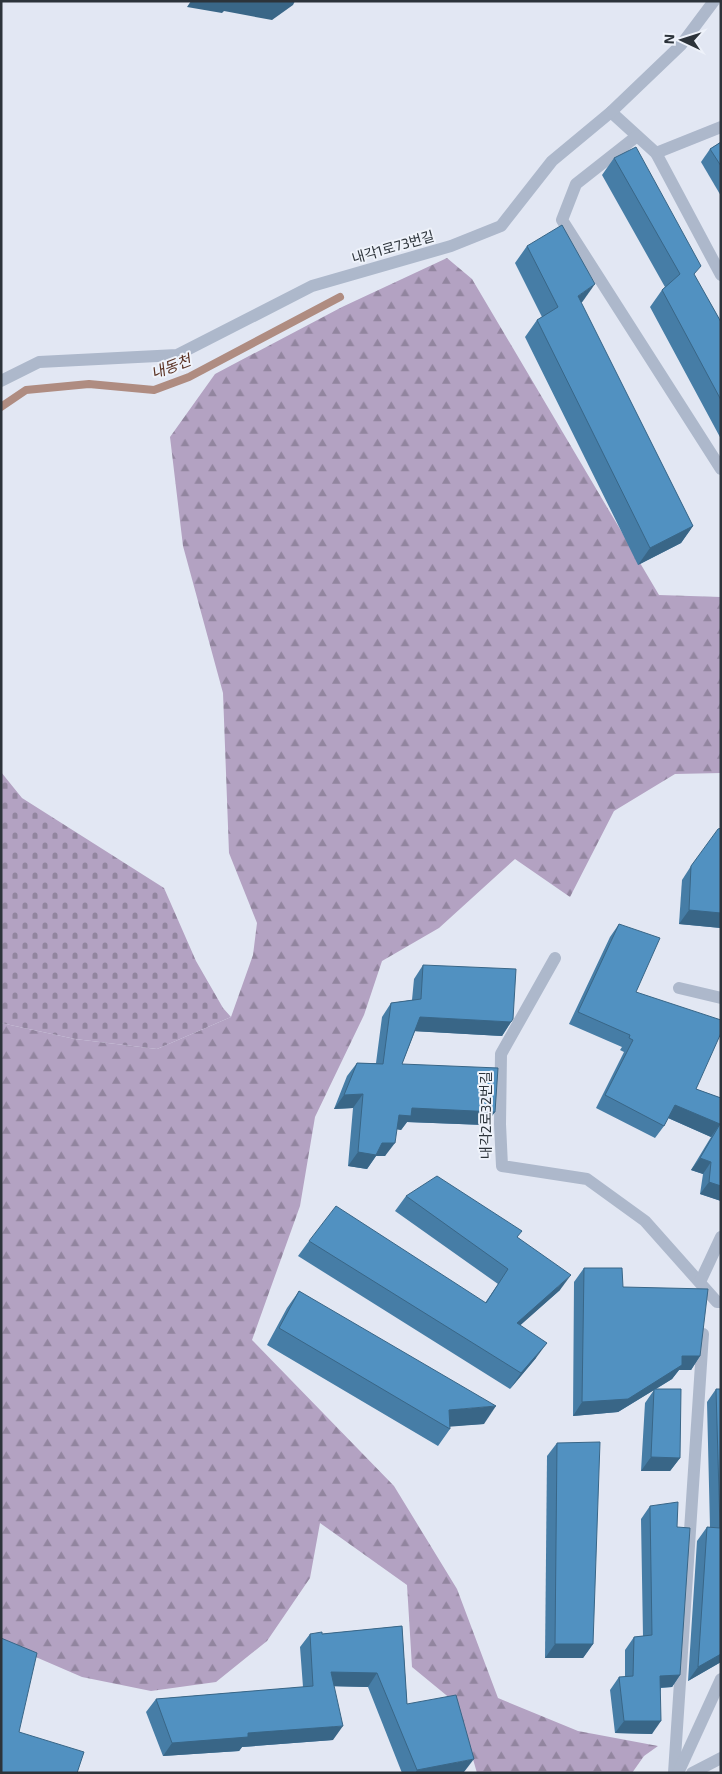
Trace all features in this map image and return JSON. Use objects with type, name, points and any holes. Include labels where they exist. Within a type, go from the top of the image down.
[{"type":"street","name":"내각1로73번길","points":[[1,381],[39,362],[177,355],[312,286],[451,246],[501,226],[552,161],[611,112],[682,45],[714,1]]},
{"type":"street","points":[[611,112],[656,154],[721,275]]},
{"type":"street","points":[[656,154],[721,127]]},
{"type":"street","points":[[637,136],[576,184],[562,220],[721,469]]},
{"type":"street","name":"내각2로32번길","points":[[555,958],[501,1054],[500,1124],[502,1166],[587,1179],[645,1221],[718,1302],[721,1302]]},
{"type":"street","points":[[679,988],[721,998]]},
{"type":"street","points":[[700,1282],[721,1237]]},
{"type":"street","points":[[676,1773],[703,1334]]},
{"type":"street","points":[[676,1773],[721,1679]]},
{"type":"street","points":[[692,1773],[721,1758]]},
{"type":"green space","points":[[447,258],[472,279],[659,595],[721,597],[721,773],[675,774],[614,811],[570,897],[515,859],[439,928],[382,961],[364,1015],[315,1117],[300,1206],[252,1340],[394,1486],[457,1589],[498,1698],[578,1731],[658,1746],[644,1756],[632,1773],[477,1773],[457,1704],[412,1667],[407,1585],[320,1523],[310,1578],[267,1641],[216,1682],[151,1691],[82,1677],[1,1642],[1,1023],[75,1039],[157,1049],[231,1017],[253,955],[257,923],[229,853],[223,693],[183,546],[170,437],[215,374],[342,307]]},
{"type":"green space","points":[[1,772],[22,798],[164,888],[196,961],[223,1008],[231,1017],[157,1049],[75,1039],[1,1023]]},
{"type":"building","points":[[721,142],[721,166],[710,149]]},
{"type":"building","points":[[636,147],[701,266],[694,274],[721,322],[721,400],[662,290],[680,274],[614,158]]},
{"type":"building","points":[[562,225],[595,284],[578,296],[693,526],[650,548],[537,320],[558,307],[527,246]]},
{"type":"building","points":[[721,828],[721,913],[689,910],[691,866],[718,829]]},
{"type":"building","points":[[619,924],[660,938],[636,992],[721,1020],[721,1033],[696,1089],[721,1098],[721,1186],[709,1182],[711,1162],[700,1158],[720,1124],[675,1105],[664,1126],[605,1095],[633,1040],[629,1038],[630,1035],[578,1012]]},
{"type":"building","points":[[423,965],[516,969],[513,1019],[511,1022],[420,1017],[402,1064],[498,1068],[495,1112],[412,1108],[411,1116],[399,1115],[395,1143],[382,1143],[376,1155],[358,1152],[363,1094],[344,1095],[357,1063],[383,1064],[391,1003],[421,999]]},
{"type":"building","points":[[437,1176],[522,1231],[517,1237],[571,1275],[517,1323],[547,1343],[521,1373],[309,1241],[336,1206],[486,1303],[508,1269],[406,1196]]},
{"type":"building","points":[[584,1268],[622,1268],[623,1287],[708,1289],[700,1356],[682,1356],[682,1365],[628,1399],[582,1402]]},
{"type":"building","points":[[299,1291],[496,1406],[449,1410],[450,1429],[279,1328]]},
{"type":"building","points":[[654,1389],[681,1389],[680,1458],[651,1457]]},
{"type":"building","points":[[716,1389],[721,1389],[721,1654],[698,1667],[707,1527],[720,1528]]},
{"type":"building","points":[[600,1442],[593,1644],[555,1644],[557,1443]]},
{"type":"building","points":[[678,1502],[677,1527],[690,1528],[680,1675],[660,1676],[661,1721],[624,1721],[619,1677],[633,1676],[634,1637],[652,1635],[650,1506]]},
{"type":"building","points":[[402,1626],[407,1704],[456,1695],[474,1759],[417,1770],[377,1673],[331,1672],[343,1726],[248,1733],[248,1737],[172,1743],[156,1699],[313,1686],[310,1634]]},
{"type":"building","points":[[1,1638],[37,1653],[19,1732],[84,1752],[77,1773],[1,1773]]},
{"type":"waterway","name":"내동천","points":[[1,407],[26,390],[89,384],[154,390],[189,377],[340,297]]}]
